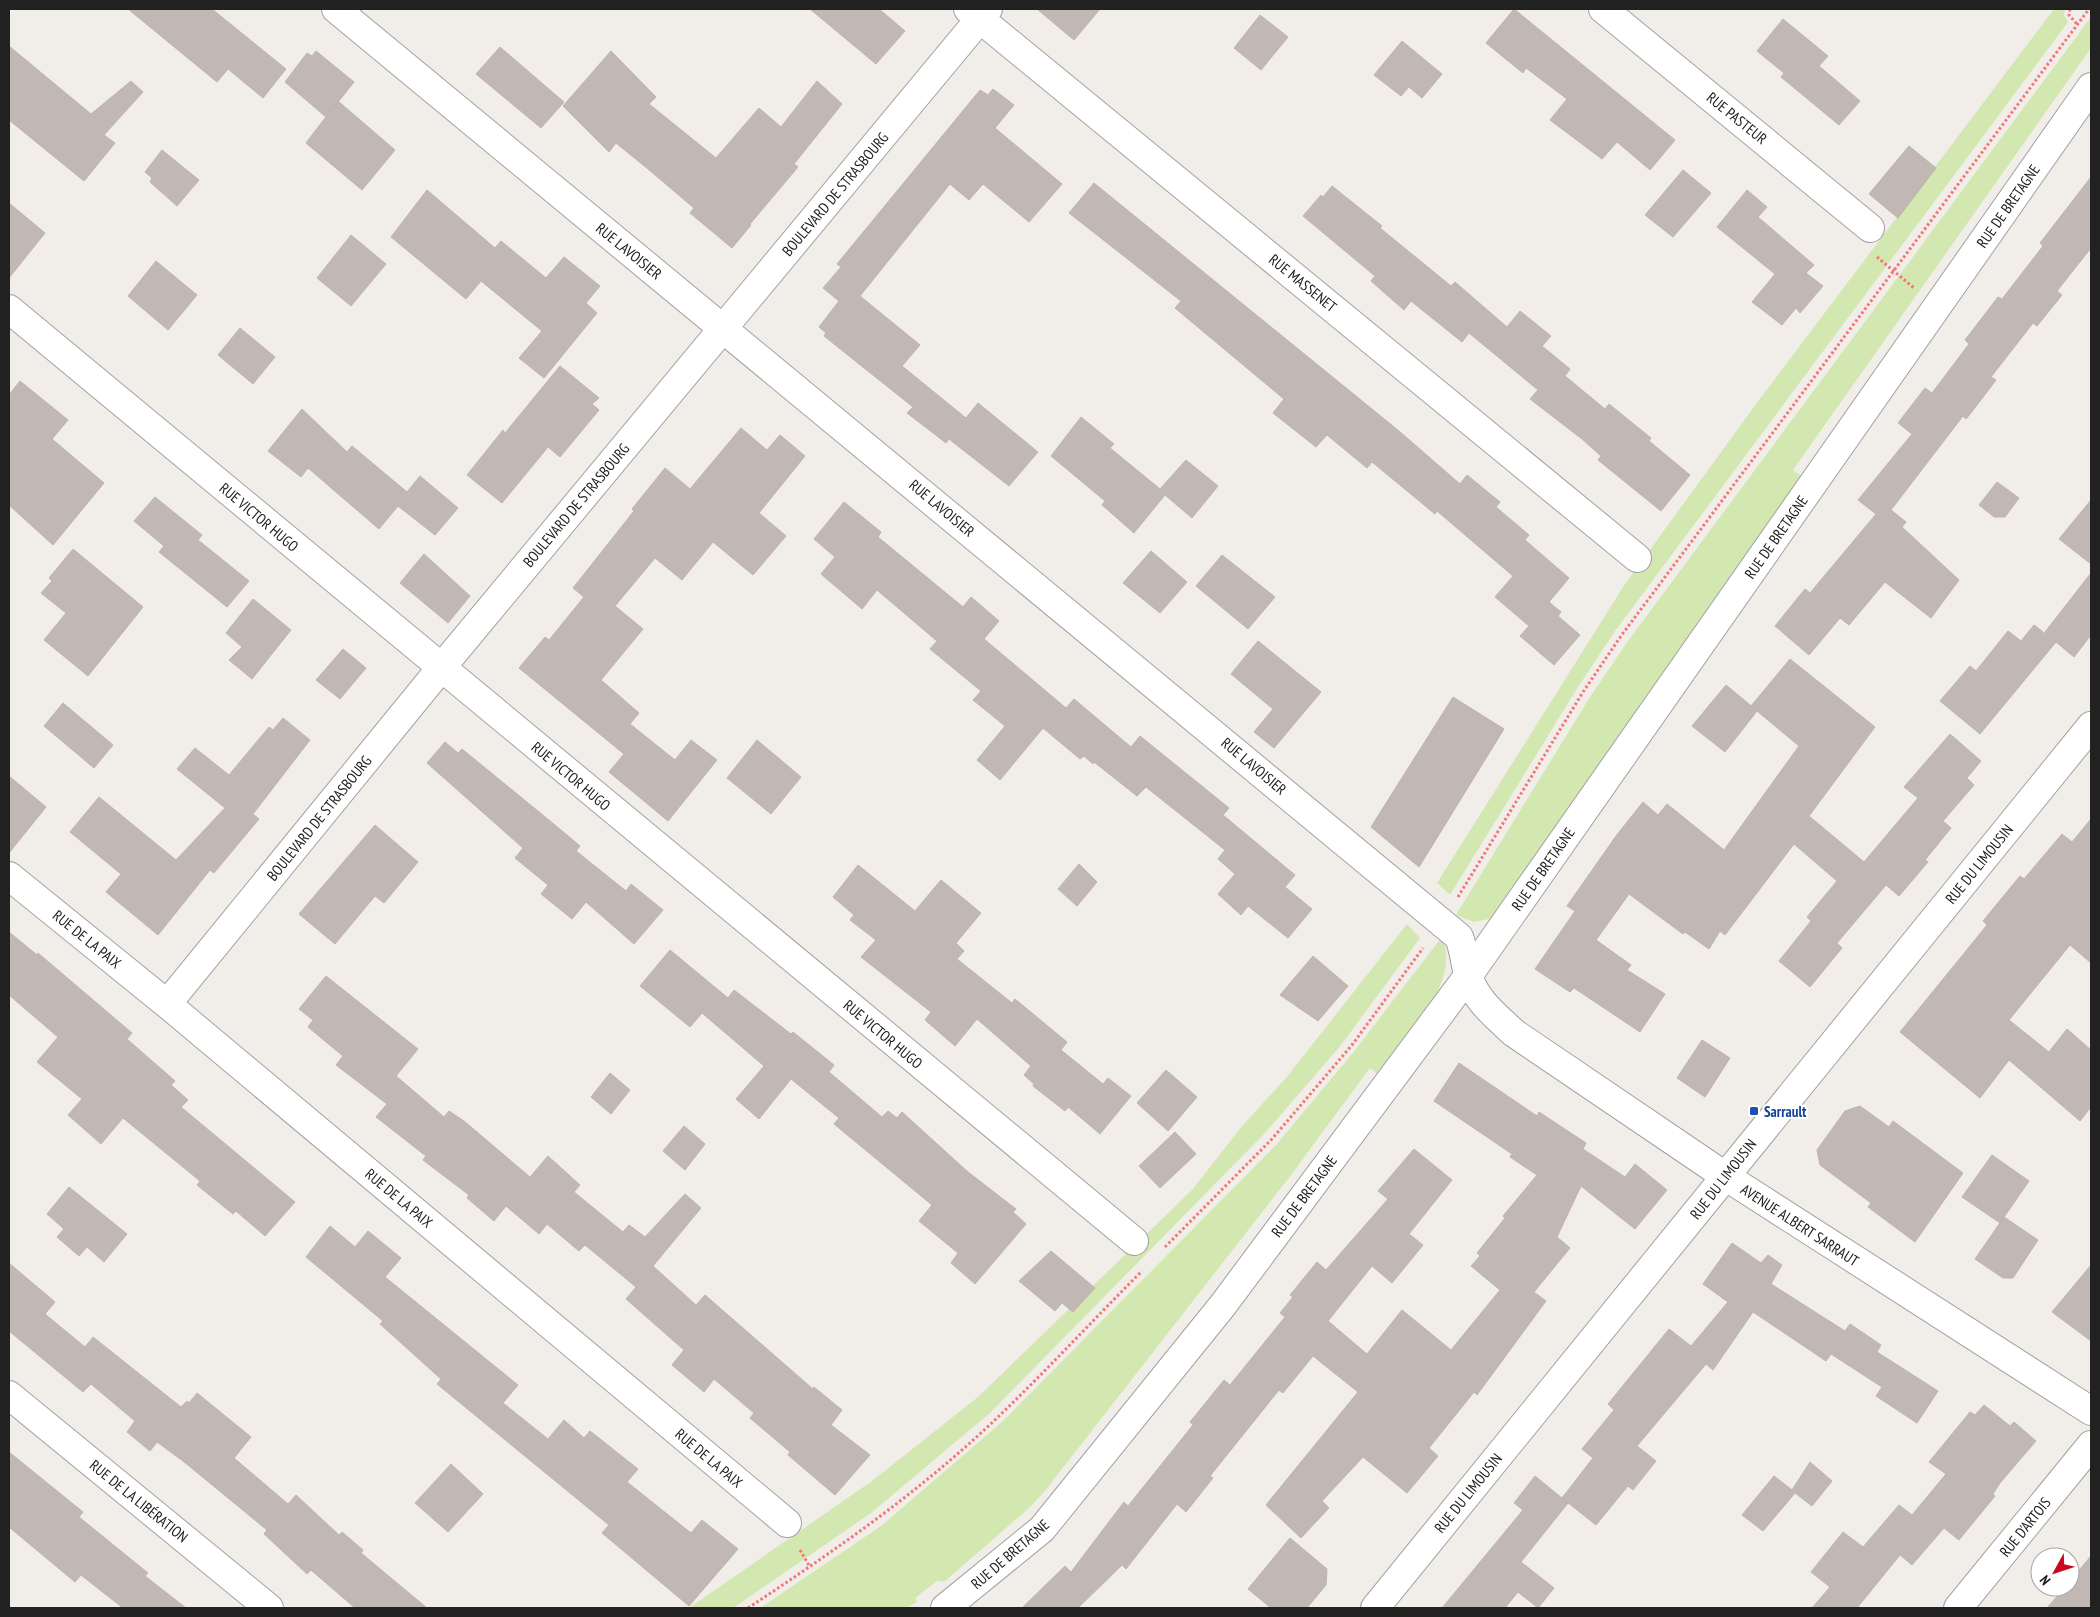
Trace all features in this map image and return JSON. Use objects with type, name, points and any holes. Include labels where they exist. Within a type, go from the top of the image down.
[{"type":"street","name":"RUE LAVOISIER","points":[[336,9],[1442,922],[1459,937],[1465,955],[1468,976],[1483,1004],[1514,1032]]},
{"type":"street","name":"RUE PASTEUR","points":[[1603,9],[1870,228]]},
{"type":"street","name":"BOULEVARD DE STRASBOURG","points":[[167,1004],[441,668],[723,328],[979,12]]},
{"type":"street","name":"RUE MASSENET","points":[[979,12],[1637,558]]},
{"type":"street","name":"RUE DE BRETAGNE","points":[[945,1608],[1042,1529],[1223,1304],[1468,976],[2091,87]]},
{"type":"street","name":"RUE VICTOR HUGO","points":[[9,309],[1134,1242]]},
{"type":"street","name":"RUE DU LIMOUSIN","points":[[1375,1608],[2091,726]]},
{"type":"street","name":"RUE DE LA PAIX","points":[[9,876],[167,1004],[787,1523]]},
{"type":"street","name":"AVENUE ALBERT SARRAUT","points":[[1514,1032],[1725,1176],[2091,1411]]},
{"type":"street","name":"RUE DE LA LIBÉRATION","points":[[9,1395],[269,1608]]},
{"type":"street","name":"RUE D'ARTOIS","points":[[1958,1608],[2091,1445]]},
{"type":"path","points":[[2070,9],[2069,15],[2078,24]]},
{"type":"path","points":[[1159,1254],[1272,1140],[1352,1046],[1442,922],[1583,692],[1621,636],[2089,9]]},
{"type":"path","points":[[748,1608],[855,1535],[941,1469],[998,1417],[1146,1267]]},
{"type":"green space","points":[[2054,9],[2065,9],[2064,15],[2068,22],[1615,631],[1578,687],[1450,895],[1437,883],[1625,584],[1759,400]]},
{"type":"green space","points":[[2091,17],[2091,48],[1793,470],[1804,478],[1493,918],[1474,922],[1456,915],[1590,697],[1628,641]]},
{"type":"green space","points":[[1407,924],[1420,938],[1341,1045],[1265,1133],[990,1413],[871,1513],[733,1608],[689,1608],[872,1481],[978,1397],[1192,1190],[1243,1125],[1286,1078]]},
{"type":"green space","points":[[1441,938],[1446,954],[1445,972],[1428,1009],[1415,1028],[1379,1075],[1370,1068],[1288,1179],[1044,1492],[1029,1508],[944,1582],[937,1581],[915,1598],[917,1602],[906,1608],[760,1608],[881,1526],[1002,1422],[1277,1144],[1352,1054]]},
{"type":"building","points":[[128,9],[212,9],[286,69],[263,98],[228,69],[217,82]]},
{"type":"building","points":[[810,9],[879,9],[905,31],[876,64]]},
{"type":"building","points":[[1037,9],[1100,9],[1074,40]]},
{"type":"building","points":[[1514,9],[1675,140],[1650,170],[1617,142],[1602,159],[1550,120],[1567,99],[1526,68],[1523,73],[1486,43]]},
{"type":"building","points":[[1260,15],[1288,37],[1261,70],[1234,48]]},
{"type":"building","points":[[1783,19],[1828,56],[1819,66],[1860,101],[1839,125],[1781,77],[1784,73],[1757,51]]},
{"type":"building","points":[[1402,41],[1442,74],[1422,98],[1409,87],[1401,96],[1374,75]]},
{"type":"building","points":[[9,46],[91,114],[131,81],[143,92],[104,135],[115,143],[84,181],[9,120]]},
{"type":"building","points":[[500,47],[564,102],[541,128],[476,74]]},
{"type":"building","points":[[316,51],[354,82],[326,117],[285,82],[307,53],[312,56]]},
{"type":"building","points":[[611,51],[656,97],[649,104],[716,158],[759,108],[781,127],[817,81],[842,104],[794,164],[798,167],[732,248],[690,213],[694,208],[648,169],[616,143],[609,152],[563,106]]},
{"type":"building","points":[[993,89],[1014,105],[995,128],[1062,184],[1029,222],[983,184],[969,200],[950,184],[860,296],[920,345],[902,366],[966,418],[978,403],[1038,452],[1009,486],[949,439],[946,443],[907,413],[913,407],[824,336],[826,333],[819,327],[839,301],[823,288],[841,267],[837,264],[980,90],[988,95]]},
{"type":"building","points":[[338,101],[395,150],[362,190],[306,143]]},
{"type":"building","points":[[1909,146],[1936,168],[1898,218],[1869,194]]},
{"type":"building","points":[[162,150],[199,180],[177,206],[150,182],[152,178],[145,172]]},
{"type":"building","points":[[1683,170],[1711,193],[1673,237],[1645,215]]},
{"type":"building","points":[[2091,177],[2091,248],[2057,291],[2062,295],[2037,326],[2033,323],[1991,377],[1996,380],[1974,409],[1966,419],[1963,416],[1891,510],[1906,522],[1902,527],[1959,580],[1931,618],[1885,582],[1849,625],[1840,618],[1809,655],[1775,626],[1805,589],[1810,593],[1876,514],[1858,500],[1912,434],[1898,423],[1925,388],[1932,393],[1969,344],[1965,340],[1998,297],[2002,299],[2043,246],[2040,243]]},
{"type":"building","points":[[1094,183],[1399,431],[1460,484],[1467,475],[1500,502],[1496,507],[1529,535],[1525,540],[1569,578],[1549,602],[1561,612],[1558,616],[1580,635],[1554,665],[1520,636],[1529,626],[1495,597],[1513,576],[1437,511],[1435,514],[1372,462],[1367,468],[1327,435],[1316,447],[1273,413],[1284,399],[1175,308],[1181,301],[1069,213]]},
{"type":"building","points":[[1332,186],[1382,226],[1380,228],[1451,286],[1455,282],[1507,327],[1520,311],[1551,336],[1542,346],[1570,369],[1565,376],[1605,409],[1609,404],[1651,438],[1649,441],[1690,475],[1661,511],[1598,460],[1601,456],[1582,439],[1530,399],[1538,390],[1469,333],[1462,342],[1411,301],[1404,310],[1371,281],[1375,276],[1303,216],[1321,195],[1323,197]]},
{"type":"building","points":[[427,190],[495,248],[501,241],[546,278],[564,257],[600,286],[586,303],[597,313],[544,378],[519,358],[542,331],[481,281],[466,299],[391,237]]},
{"type":"building","points":[[1747,190],[1767,207],[1758,217],[1814,265],[1806,273],[1823,286],[1800,313],[1796,308],[1782,325],[1752,302],[1775,274],[1717,227]]},
{"type":"building","points":[[9,203],[45,233],[9,278]]},
{"type":"building","points":[[351,235],[386,264],[351,306],[317,278]]},
{"type":"building","points":[[156,261],[197,295],[168,330],[128,296]]},
{"type":"building","points":[[240,328],[275,357],[253,384],[218,355]]},
{"type":"building","points":[[560,366],[599,398],[592,404],[599,410],[560,457],[548,447],[502,503],[467,475],[503,430],[505,433]]},
{"type":"building","points":[[20,381],[68,420],[52,439],[104,483],[53,545],[9,505],[9,395]]},
{"type":"building","points":[[302,409],[347,452],[352,446],[407,492],[420,476],[458,508],[435,535],[398,506],[379,529],[308,468],[301,477],[268,451]]},
{"type":"building","points":[[1081,417],[1114,444],[1110,448],[1160,489],[1186,460],[1218,486],[1192,518],[1165,495],[1134,533],[1102,505],[1105,501],[1051,456]]},
{"type":"building","points":[[741,428],[767,450],[780,435],[805,456],[759,513],[786,536],[753,575],[713,542],[682,580],[655,558],[615,606],[643,629],[601,680],[639,713],[630,724],[675,760],[691,740],[717,760],[668,821],[609,772],[624,754],[519,668],[545,637],[549,640],[584,597],[573,588],[634,511],[632,509],[665,468],[690,489]]},
{"type":"building","points":[[1997,482],[2019,498],[2005,517],[1994,517],[1979,505]]},
{"type":"building","points":[[155,497],[202,535],[198,540],[249,581],[227,607],[159,552],[164,546],[134,521]]},
{"type":"building","points":[[2091,500],[2091,564],[2059,539]]},
{"type":"building","points":[[844,502],[881,532],[878,537],[963,607],[971,597],[999,621],[984,639],[1066,708],[1074,699],[1131,747],[1140,736],[1229,808],[1223,815],[1295,875],[1285,887],[1312,909],[1288,938],[1248,906],[1241,915],[1218,894],[1235,874],[1218,859],[1225,850],[1146,787],[1137,796],[1094,762],[1093,764],[1084,756],[1080,759],[1043,728],[1000,780],[977,760],[1005,726],[973,700],[981,691],[930,649],[937,641],[877,590],[862,609],[821,574],[835,557],[814,539]]},
{"type":"building","points":[[73,549],[143,607],[88,676],[44,640],[66,613],[41,593],[52,581],[49,578]]},
{"type":"building","points":[[1151,551],[1187,582],[1160,613],[1123,583]]},
{"type":"building","points":[[424,554],[470,596],[448,623],[400,583]]},
{"type":"building","points":[[1222,555],[1275,597],[1248,629],[1196,586]]},
{"type":"building","points":[[2091,573],[2091,635],[2074,657],[2045,632]]},
{"type":"building","points":[[253,599],[291,630],[252,679],[229,660],[242,647],[226,633]]},
{"type":"building","points":[[2034,625],[2056,642],[1980,734],[1940,701],[1970,666],[1976,671],[2008,631],[2021,641]]},
{"type":"building","points":[[1258,641],[1321,692],[1274,748],[1254,732],[1273,709],[1231,674]]},
{"type":"building","points":[[343,649],[366,668],[340,699],[316,680]]},
{"type":"building","points":[[1790,659],[1875,727],[1809,816],[1864,862],[1918,798],[1904,787],[1950,734],[1981,761],[1967,778],[1974,785],[1943,821],[1951,828],[1925,860],[1928,862],[1899,896],[1886,885],[1837,943],[1842,948],[1810,987],[1779,961],[1811,921],[1807,917],[1837,881],[1794,844],[1725,935],[1720,931],[1709,949],[1685,932],[1683,934],[1629,894],[1596,940],[1631,965],[1627,970],[1665,994],[1640,1032],[1574,988],[1570,992],[1535,969],[1575,911],[1567,906],[1616,836],[1643,802],[1658,815],[1667,804],[1724,850],[1799,746],[1757,711],[1725,752],[1692,726],[1726,685],[1751,706]]},
{"type":"building","points":[[1453,697],[1504,729],[1419,867],[1371,827]]},
{"type":"building","points":[[63,703],[113,745],[94,768],[44,726]]},
{"type":"building","points":[[283,718],[310,740],[253,814],[259,819],[214,873],[210,870],[158,935],[106,892],[121,874],[70,832],[99,797],[176,860],[225,808],[177,769],[195,748],[229,775],[269,727],[273,730]]},
{"type":"building","points":[[757,740],[801,777],[771,814],[727,778]]},
{"type":"building","points":[[445,742],[458,753],[462,749],[555,825],[580,846],[576,851],[626,891],[631,884],[663,910],[634,944],[586,902],[572,919],[541,894],[548,885],[515,858],[523,848],[427,763]]},
{"type":"building","points":[[9,776],[46,807],[9,853]]},
{"type":"building","points":[[2091,819],[2091,963],[2070,945],[2009,1020],[2049,1052],[2067,1029],[2091,1050],[2091,1107],[2080,1121],[2009,1060],[1980,1098],[1900,1032],[1987,925],[1983,921],[2020,876],[2024,879],[2062,834],[2072,842]]},
{"type":"building","points":[[375,825],[418,862],[384,903],[375,896],[335,944],[299,914]]},
{"type":"building","points":[[1079,864],[1097,882],[1077,906],[1058,889]]},
{"type":"building","points":[[858,865],[915,911],[941,880],[981,913],[956,943],[964,951],[957,959],[1012,1003],[1015,999],[1067,1042],[1061,1050],[1103,1084],[1108,1078],[1131,1096],[1100,1134],[1068,1107],[1065,1111],[1033,1086],[1034,1084],[1024,1075],[1031,1066],[977,1019],[955,1046],[925,1020],[931,1012],[861,957],[876,940],[850,920],[854,915],[833,897]]},
{"type":"building","points":[[9,932],[37,955],[38,953],[132,1033],[127,1039],[175,1081],[171,1085],[188,1100],[181,1107],[295,1202],[265,1236],[236,1211],[233,1214],[197,1185],[200,1181],[123,1118],[101,1144],[68,1115],[82,1099],[37,1062],[58,1037],[9,995]]},
{"type":"building","points":[[670,950],[728,998],[734,990],[791,1034],[793,1032],[834,1065],[829,1072],[882,1117],[888,1111],[897,1118],[902,1112],[968,1172],[1016,1209],[1013,1212],[1026,1224],[975,1284],[951,1263],[958,1253],[919,1221],[932,1205],[834,1124],[839,1118],[791,1079],[759,1119],[736,1099],[764,1066],[702,1013],[690,1027],[640,986]]},
{"type":"building","points":[[1313,956],[1348,986],[1318,1021],[1280,995]]},
{"type":"building","points":[[326,976],[418,1049],[396,1076],[444,1117],[449,1111],[464,1121],[530,1177],[548,1156],[580,1185],[574,1192],[623,1232],[629,1225],[645,1237],[685,1194],[701,1208],[653,1266],[696,1305],[705,1295],[813,1389],[814,1387],[842,1410],[831,1425],[870,1455],[835,1495],[788,1455],[790,1452],[750,1418],[754,1413],[714,1379],[704,1392],[672,1365],[684,1350],[626,1299],[636,1287],[585,1245],[579,1251],[547,1224],[539,1234],[506,1206],[494,1221],[467,1198],[469,1195],[423,1160],[426,1156],[376,1117],[387,1104],[336,1065],[343,1056],[308,1027],[313,1020],[299,1009]]},
{"type":"building","points":[[1702,1040],[1730,1058],[1705,1097],[1677,1078]]},
{"type":"building","points":[[1459,1063],[1537,1116],[1539,1112],[1586,1143],[1583,1149],[1625,1177],[1635,1164],[1667,1190],[1635,1229],[1581,1186],[1557,1237],[1570,1248],[1534,1292],[1546,1301],[1477,1395],[1474,1392],[1429,1448],[1438,1456],[1407,1493],[1363,1457],[1322,1501],[1329,1508],[1301,1538],[1266,1505],[1358,1392],[1313,1356],[1283,1393],[1279,1390],[1210,1476],[1213,1478],[1186,1512],[1177,1504],[1126,1569],[1122,1565],[1078,1608],[1022,1608],[1065,1566],[1071,1572],[1124,1502],[1128,1506],[1193,1425],[1190,1422],[1224,1380],[1230,1385],[1285,1317],[1280,1313],[1293,1297],[1290,1295],[1317,1262],[1326,1270],[1388,1199],[1378,1191],[1414,1149],[1452,1180],[1409,1234],[1423,1245],[1392,1283],[1372,1266],[1328,1321],[1367,1354],[1402,1310],[1451,1350],[1500,1290],[1471,1266],[1480,1256],[1477,1253],[1505,1218],[1503,1216],[1537,1175],[1510,1157],[1512,1154],[1434,1101]]},
{"type":"building","points":[[1166,1070],[1197,1097],[1168,1131],[1137,1103]]},
{"type":"building","points":[[610,1073],[630,1090],[611,1114],[591,1097]]},
{"type":"building","points":[[1860,1106],[1889,1127],[1893,1121],[1963,1173],[1915,1242],[1868,1207],[1871,1203],[1820,1165],[1817,1150],[1845,1111]]},
{"type":"building","points":[[684,1126],[705,1144],[685,1170],[663,1151]]},
{"type":"building","points":[[1175,1132],[1196,1154],[1160,1188],[1139,1166]]},
{"type":"building","points":[[1992,1155],[2029,1181],[2000,1223],[1962,1197]]},
{"type":"building","points":[[69,1187],[127,1234],[104,1262],[87,1247],[79,1256],[57,1237],[64,1229],[47,1214]]},
{"type":"building","points":[[2004,1217],[2038,1240],[2013,1278],[2003,1278],[1975,1259]]},
{"type":"building","points":[[330,1226],[355,1247],[368,1231],[401,1258],[385,1277],[518,1385],[503,1403],[548,1439],[564,1420],[584,1438],[590,1431],[638,1469],[627,1482],[691,1533],[702,1520],[738,1549],[689,1606],[602,1533],[609,1525],[437,1384],[441,1379],[380,1324],[383,1321],[306,1257]]},
{"type":"building","points":[[1732,1243],[1761,1263],[1768,1255],[1782,1265],[1771,1284],[1845,1331],[1850,1324],[1881,1345],[1877,1352],[1938,1391],[1917,1423],[1876,1396],[1882,1387],[1831,1354],[1826,1361],[1753,1312],[1713,1370],[1706,1364],[1637,1446],[1656,1461],[1633,1490],[1628,1486],[1596,1525],[1562,1498],[1593,1458],[1582,1449],[1614,1410],[1608,1404],[1669,1329],[1691,1346],[1728,1302],[1703,1284]]},
{"type":"building","points":[[1051,1251],[1095,1288],[1073,1312],[1062,1303],[1055,1311],[1019,1281]]},
{"type":"building","points":[[9,1263],[55,1302],[45,1314],[85,1347],[93,1337],[181,1407],[187,1401],[189,1403],[197,1393],[251,1437],[234,1458],[288,1504],[296,1495],[339,1535],[342,1532],[363,1550],[361,1553],[427,1608],[355,1608],[311,1570],[307,1574],[264,1534],[267,1530],[183,1461],[157,1442],[150,1451],[127,1432],[135,1421],[91,1384],[83,1392],[9,1331]]},
{"type":"building","points":[[2091,1265],[2091,1341],[2052,1312]]},
{"type":"building","points":[[1984,1405],[2010,1426],[2014,1422],[2036,1441],[2000,1483],[1993,1494],[1995,1496],[1959,1540],[1944,1528],[1912,1565],[1900,1555],[1857,1608],[1812,1608],[1830,1587],[1811,1572],[1843,1532],[1863,1547],[1899,1505],[1912,1515],[1946,1474],[1929,1462],[1970,1412],[1975,1415]]},
{"type":"building","points":[[9,1452],[83,1512],[79,1517],[148,1573],[145,1576],[186,1608],[123,1608],[81,1575],[75,1582],[9,1527]]},
{"type":"building","points":[[1810,1462],[1832,1481],[1812,1506],[1795,1493],[1763,1531],[1742,1515],[1774,1476],[1792,1490]]},
{"type":"building","points":[[451,1464],[483,1494],[448,1532],[415,1503]]},
{"type":"building","points":[[1535,1476],[1568,1503],[1521,1562],[1554,1588],[1538,1608],[1518,1592],[1505,1608],[1442,1608],[1523,1510],[1514,1503]]},
{"type":"building","points":[[1290,1538],[1327,1569],[1326,1585],[1307,1608],[1271,1608],[1248,1589]]},
{"type":"building","points":[[2091,1556],[2091,1608],[2047,1608],[2056,1597],[2080,1597],[2080,1569]]},
{"type":"place","name":"Sarrault","points":[[1754,1111]]}]
